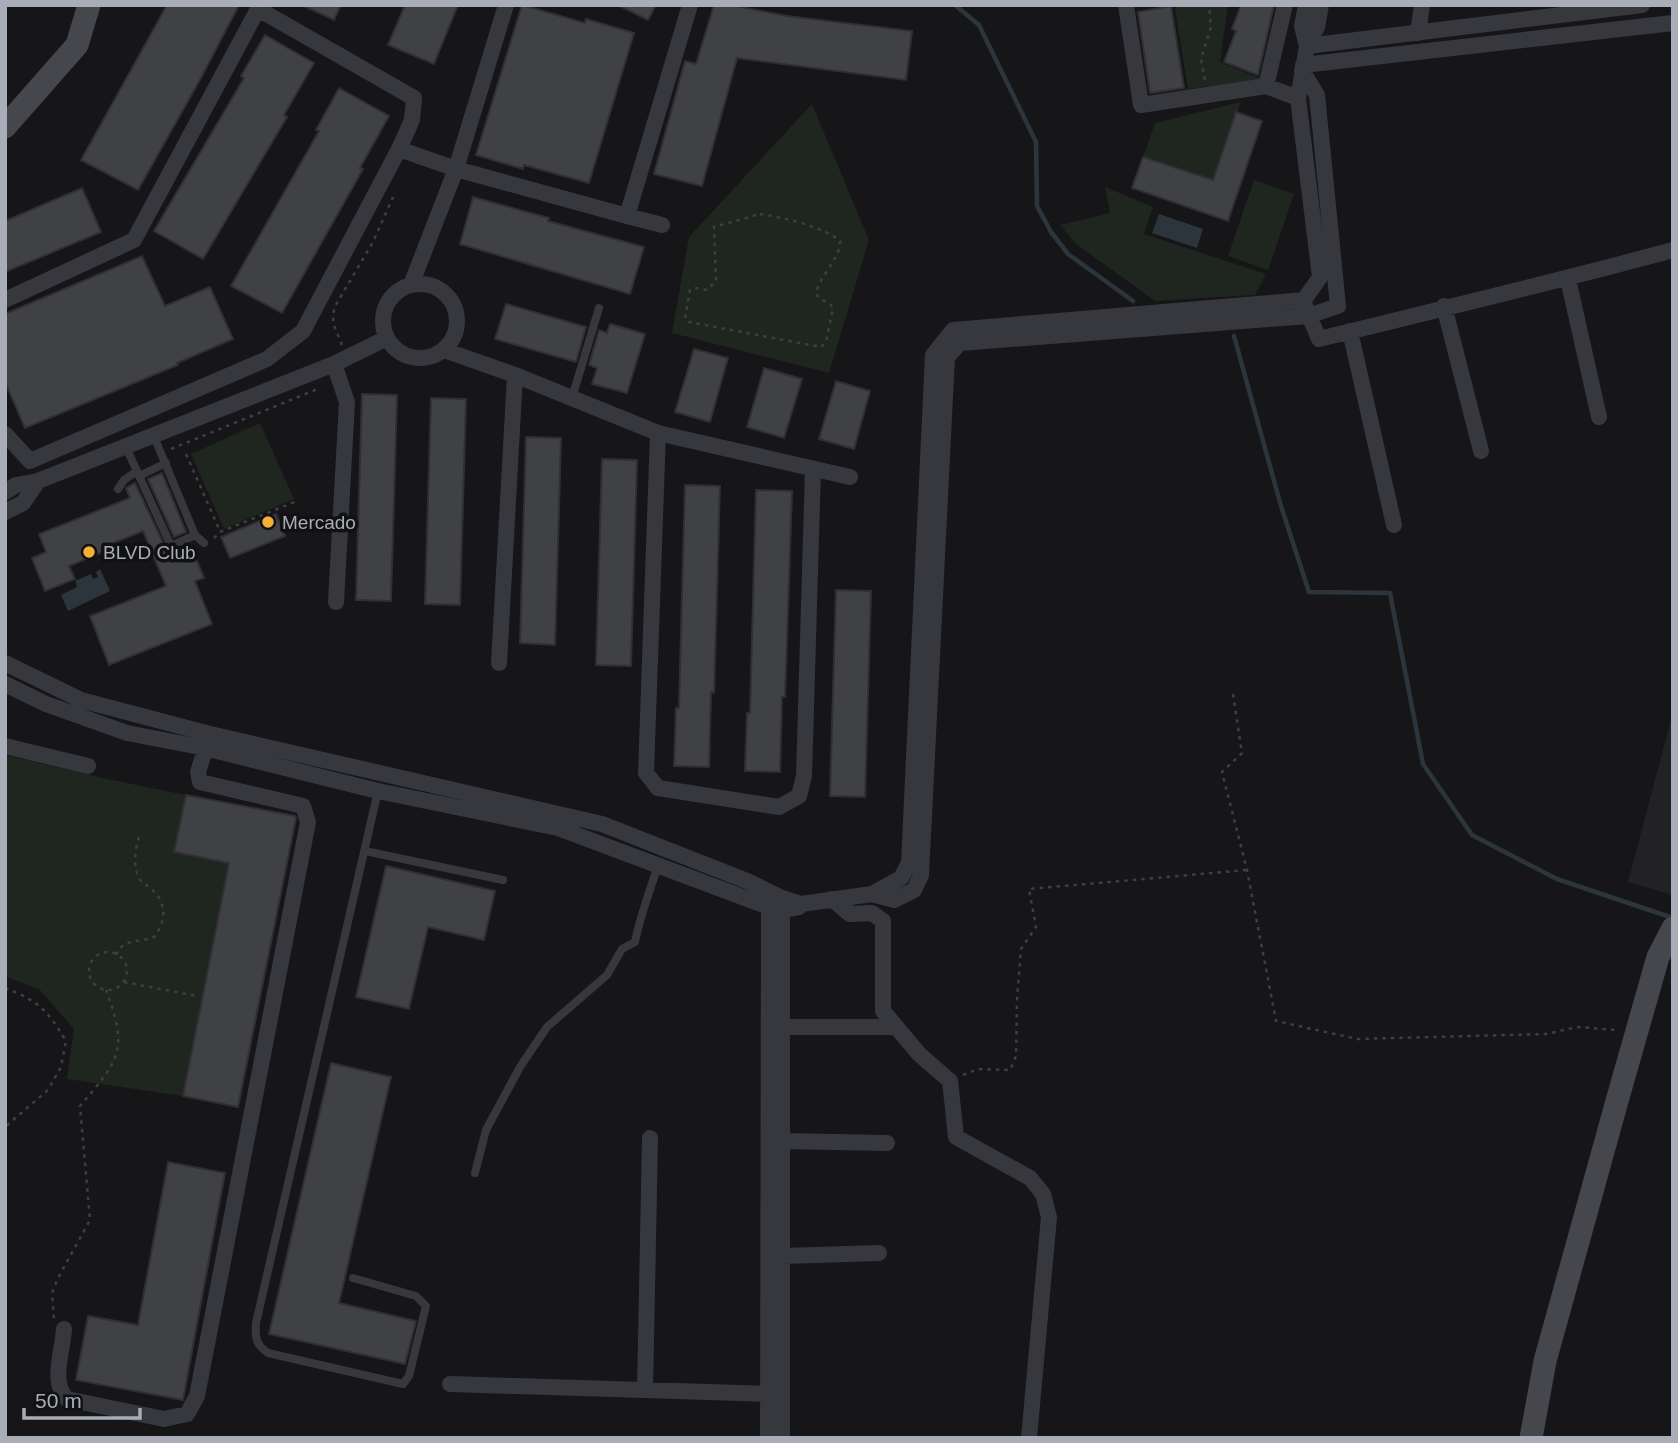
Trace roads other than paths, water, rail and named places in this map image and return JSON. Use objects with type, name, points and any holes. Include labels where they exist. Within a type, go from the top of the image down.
[{"type":"street","points":[[5,127],[77,45],[89,5]]},
{"type":"street","points":[[411,285],[456,169],[506,5]]},
{"type":"street","points":[[627,216],[690,5]]},
{"type":"street","points":[[1126,5],[1141,105],[1266,86],[1298,98]]},
{"type":"street","points":[[1266,86],[1285,5]]},
{"type":"street","points":[[1306,5],[1302,26],[1307,46]]},
{"type":"street","points":[[1321,5],[1317,27],[1307,46],[1298,98],[1320,277],[1306,308],[1319,339],[1444,306],[1568,279],[1673,250]]},
{"type":"street","points":[[1418,33],[1422,5]]},
{"type":"street","points":[[1307,46],[1418,33],[1530,12],[1642,5]]},
{"type":"street","points":[[5,300],[134,240],[259,7],[414,98],[412,120],[400,149],[303,331],[267,359],[30,461],[5,434]]},
{"type":"street","points":[[1303,68],[1673,23]]},
{"type":"street","points":[[5,684],[47,704],[127,733],[208,741],[602,824],[801,904],[872,894],[901,878],[909,863],[933,355],[953,330],[1339,306],[1317,95],[1303,68]]},
{"type":"street","points":[[400,149],[456,169],[662,225]]},
{"type":"street","points":[[1568,279],[1599,418]]},
{"type":"street","points":[[411,285],[428,285],[435,288],[454,304],[458,320],[454,336],[444,349],[429,357],[413,357],[398,351],[387,338],[383,322],[386,306],[396,293],[411,285]]},
{"type":"street","points":[[1444,306],[1481,451]]},
{"type":"street","points":[[1350,331],[1394,525]]},
{"type":"street","points":[[5,492],[16,485],[38,481],[153,434],[341,367],[387,338]]},
{"type":"street","points":[[444,349],[658,433],[850,477]]},
{"type":"street","points":[[336,602],[347,402],[341,367]]},
{"type":"street","points":[[499,663],[515,375]]},
{"type":"street","points":[[658,433],[646,773],[658,788],[779,807],[799,796],[804,776],[813,469]]},
{"type":"street","points":[[5,512],[23,503],[38,481]]},
{"type":"street","points":[[5,663],[81,700],[208,741],[378,792],[558,828],[776,909],[799,907],[801,904]]},
{"type":"street","points":[[63,1337],[58,1381],[60,1392],[67,1399],[164,1419],[187,1414],[197,1396],[308,822],[303,806],[200,782],[198,772],[208,741]]},
{"type":"street","points":[[5,746],[88,766]]},
{"type":"street","points":[[832,899],[850,914],[872,912],[883,921],[883,1011],[919,1054],[950,1081],[957,1137],[1030,1178],[1043,1194],[1049,1217],[1029,1438]]},
{"type":"street","points":[[776,909],[782,1027],[782,1438]]},
{"type":"street","points":[[768,1438],[776,909]]},
{"type":"street","points":[[1531,1438],[1545,1361],[1658,957],[1673,929]]},
{"type":"street","points":[[782,1027],[895,1027]]},
{"type":"street","points":[[645,1391],[650,1138]]},
{"type":"street","points":[[783,1141],[887,1143]]},
{"type":"street","points":[[783,1256],[879,1253]]},
{"type":"street","points":[[450,1384],[769,1394]]},
{"type":"lane","points":[[572,398],[599,308]]},
{"type":"lane","points":[[153,434],[195,535],[204,543]]},
{"type":"lane","points":[[125,445],[171,547],[195,535]]},
{"type":"lane","points":[[118,489],[124,480],[166,463]]},
{"type":"lane","points":[[353,1278],[416,1296],[426,1306],[410,1376],[403,1384],[268,1353],[259,1348],[255,1336],[256,1323],[378,792]]},
{"type":"lane","points":[[365,851],[503,880]]},
{"type":"lane","points":[[475,1172],[486,1130],[520,1067],[547,1027],[607,975],[622,949],[635,942],[639,919],[658,865]]},
{"type":"waterway","points":[[955,5],[979,25],[1036,142],[1037,206],[1051,232],[1068,254],[1133,301]]},
{"type":"waterway","points":[[1234,336],[1281,506],[1309,592],[1390,593],[1423,764],[1472,835],[1557,879],[1673,918]]},
{"type":"place","name":"Mercado","points":[[268,522]]},
{"type":"place","name":"BLVD Club","points":[[89,552]]}]
